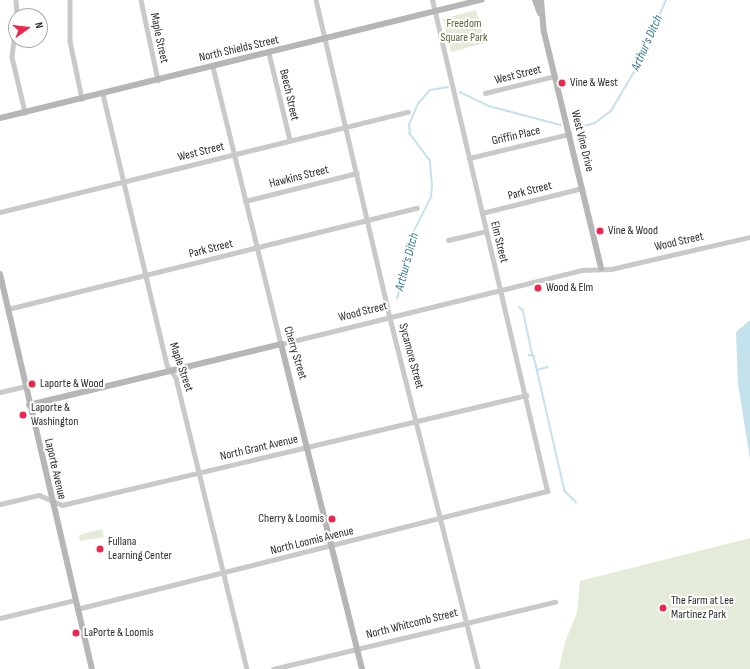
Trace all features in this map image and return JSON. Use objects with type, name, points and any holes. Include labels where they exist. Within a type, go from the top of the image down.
[{"type":"street","points":[[70,0],[70,41],[82,99]]},
{"type":"street","name":"Maple Street","points":[[141,0],[158,80]]},
{"type":"street","name":"Sycamore Street","points":[[316,0],[390,317],[442,520],[478,669]]},
{"type":"street","name":"Elm Street","points":[[432,0],[548,488]]},
{"type":"street","name":"North Shields Street","points":[[0,118],[269,54],[436,13],[482,0]]},
{"type":"street","name":"West Vine Drive","points":[[535,0],[542,19],[601,268]]},
{"type":"street","name":"West Vine Drive","points":[[541,0],[542,19]]},
{"type":"street","points":[[13,48],[12,57],[25,112]]},
{"type":"street","name":"Beech Street","points":[[269,54],[290,140]]},
{"type":"street","name":"Cherry Street","points":[[213,67],[256,248],[308,447],[362,669]]},
{"type":"street","name":"West Street","points":[[486,93],[555,76]]},
{"type":"street","name":"Maple Street","points":[[103,94],[146,276],[199,473],[247,669]]},
{"type":"street","name":"West Street","points":[[0,212],[408,112]]},
{"type":"street","name":"Griffin Place","points":[[469,158],[569,134]]},
{"type":"street","name":"Hawkins Street","points":[[245,201],[357,173]]},
{"type":"street","name":"Park Street","points":[[482,212],[582,188]]},
{"type":"street","name":"Park Street","points":[[8,309],[418,208]]},
{"type":"street","points":[[448,240],[486,231]]},
{"type":"street","name":"Wood Street","points":[[30,405],[501,290],[601,268],[611,269],[750,237]]},
{"type":"street","name":"Laporte Avenue","points":[[0,274],[27,386],[51,501],[92,669]]},
{"type":"street","points":[[0,392],[27,386]]},
{"type":"street","name":"North Grant Avenue","points":[[0,504],[39,495],[62,505],[526,395]]},
{"type":"street","name":"North Loomis Avenue","points":[[77,609],[541,495],[548,488]]},
{"type":"street","points":[[0,618],[75,600]]},
{"type":"street","name":"North Whitcomb Street","points":[[273,669],[467,621],[555,602]]},
{"type":"green space","name":"Freedom Square Park","points":[[476,10],[485,43],[451,52],[443,19]]},
{"type":"green space","points":[[102,529],[104,537],[80,541],[79,535]]},
{"type":"green space","name":"The Farm at Lee Martinez Park","points":[[750,538],[750,669],[559,669],[565,642],[577,613],[580,581]]},
{"type":"water","points":[[750,320],[750,459],[738,384],[736,332]]},
{"type":"waterway","name":"Arthur's Ditch","points":[[574,129],[595,123],[611,111],[634,72],[666,0]]},
{"type":"waterway","name":"Arthur's Ditch","points":[[397,299],[413,233],[431,197],[432,186],[430,161],[410,134],[409,125],[418,104],[430,90],[448,87]]},
{"type":"waterway","name":"Arthur's Ditch","points":[[460,92],[489,106],[561,125]]},
{"type":"waterway","points":[[519,307],[523,310],[533,356]]},
{"type":"waterway","points":[[529,355],[534,356],[565,491],[576,502]]},
{"type":"waterway","points":[[537,370],[548,367]]},
{"type":"place","name":"Vine & West","points":[[562,83]]},
{"type":"place","name":"Vine & Wood","points":[[600,231]]},
{"type":"place","name":"Wood & Elm","points":[[538,288]]},
{"type":"place","name":"Laporte & Wood","points":[[32,384]]},
{"type":"place","name":"Laporte & Washington","points":[[23,415]]},
{"type":"place","name":"Cherry & Loomis","points":[[332,519]]},
{"type":"place","name":"Fullana Learning Center","points":[[100,549]]},
{"type":"place","name":"The Farm at Lee Martinez Park","points":[[663,608]]},
{"type":"place","name":"LaPorte & Loomis","points":[[76,633]]}]
